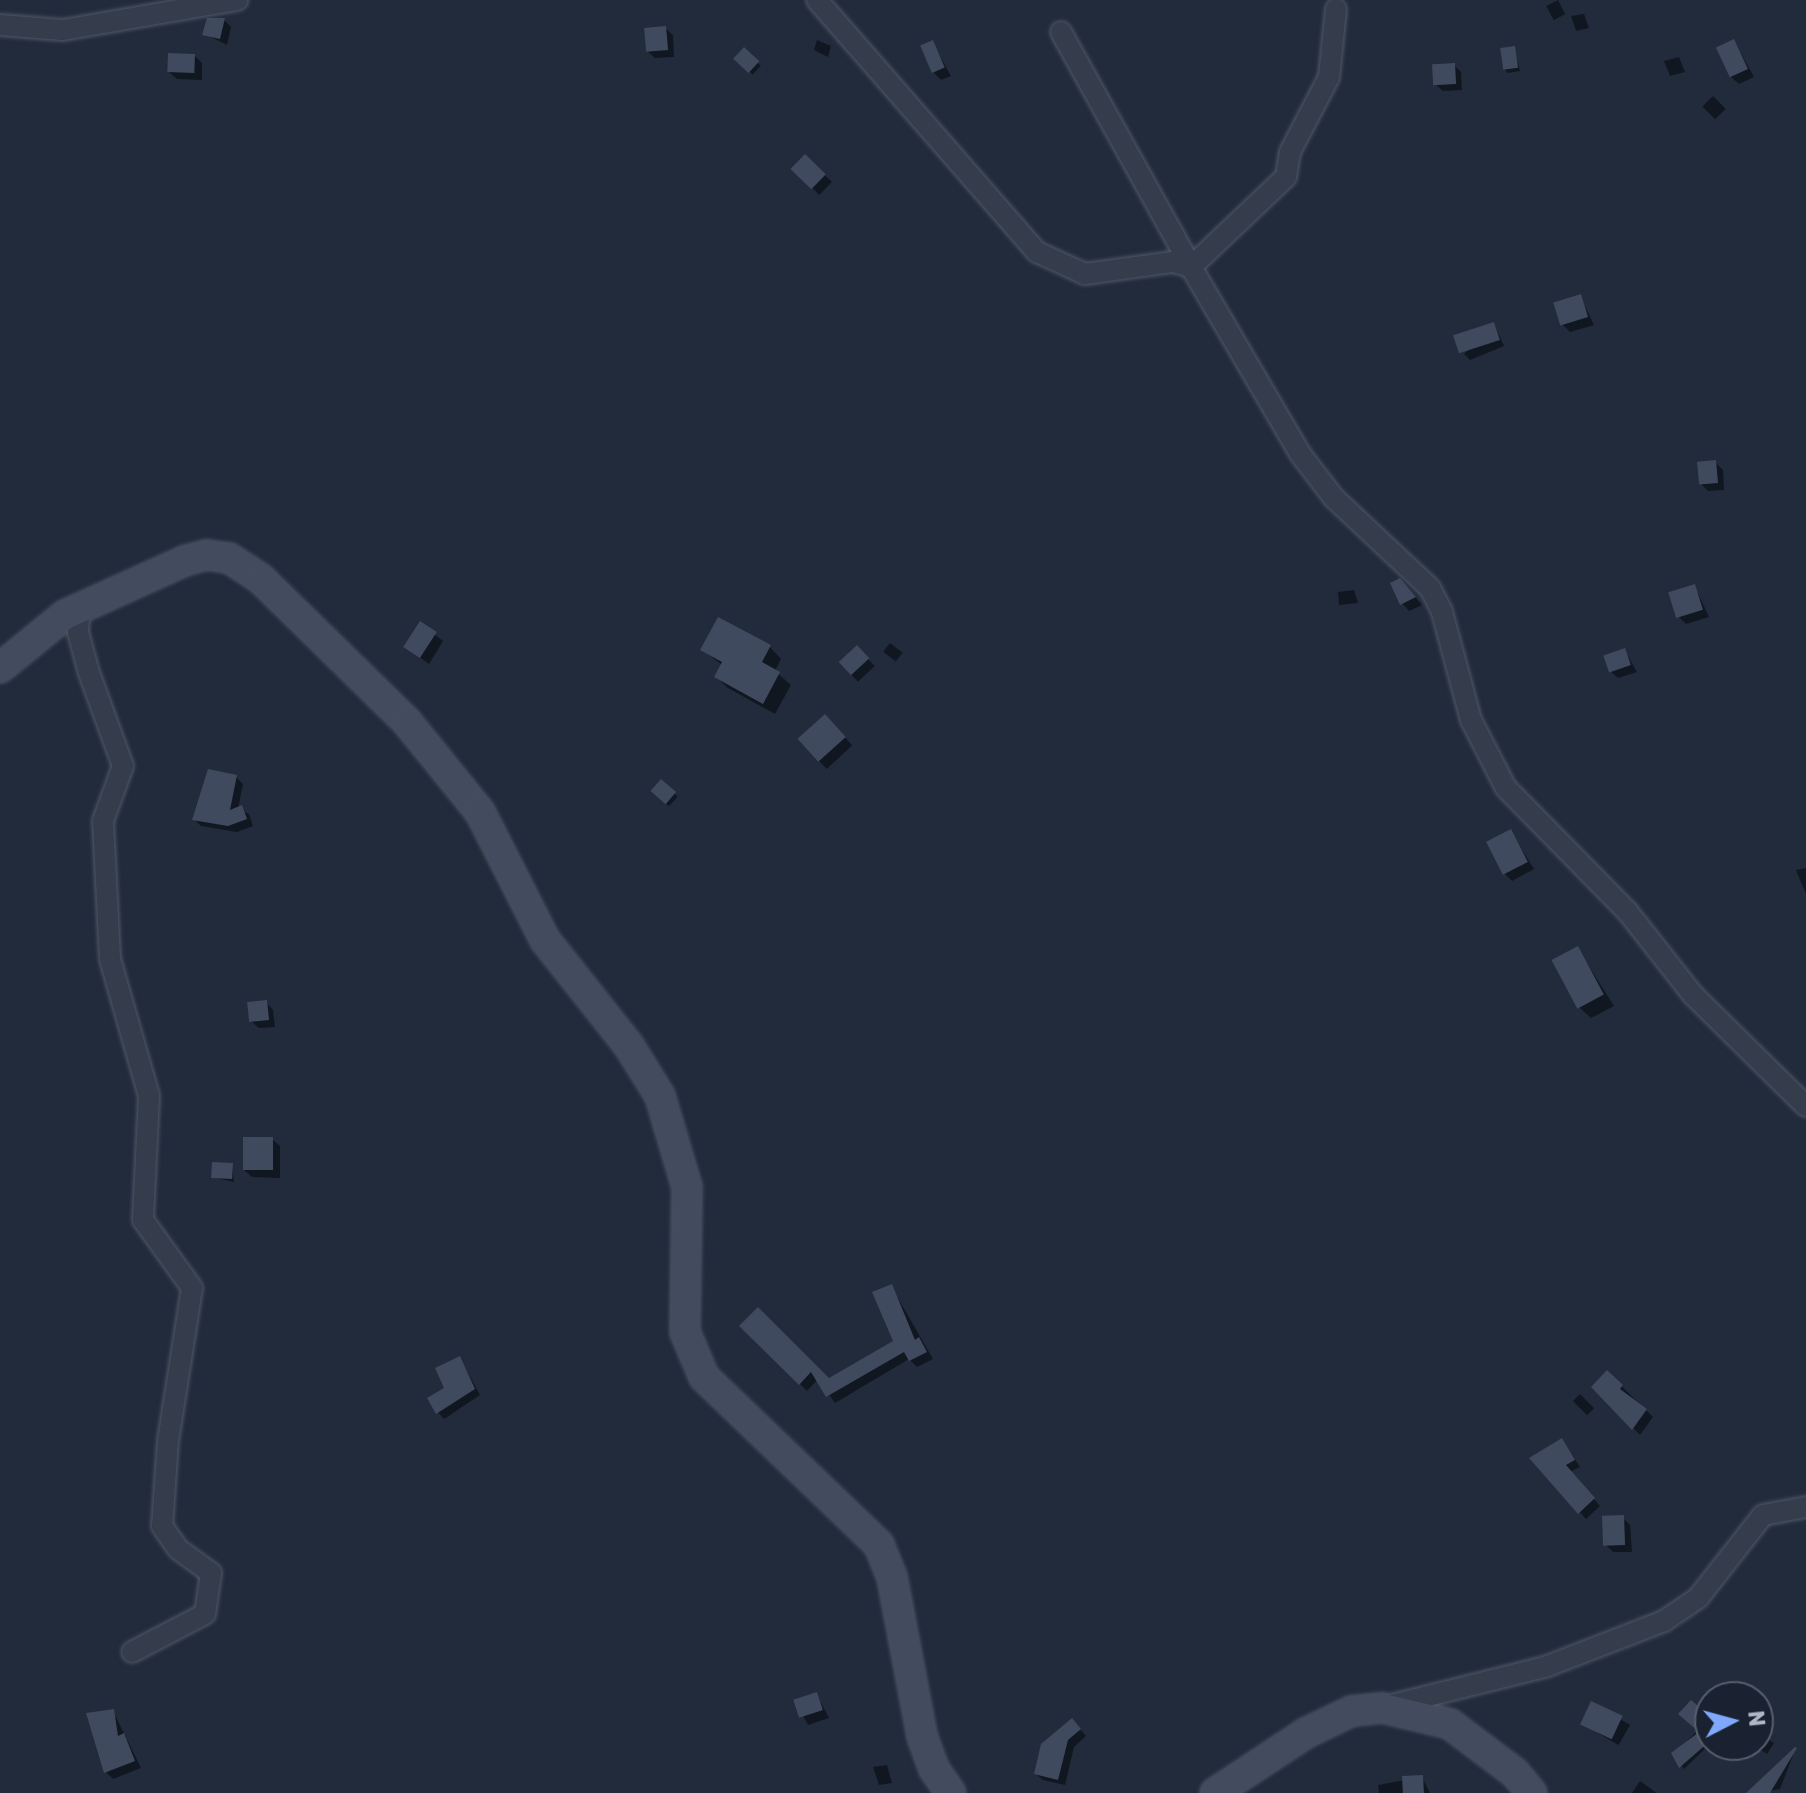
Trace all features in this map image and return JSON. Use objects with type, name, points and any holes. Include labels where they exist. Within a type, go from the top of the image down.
[{"type":"main road","points":[[0,668],[80,608],[184,561],[207,555],[229,558],[261,579],[407,722],[480,812],[545,940],[629,1046],[660,1096],[687,1187],[685,1332],[704,1377],[879,1545],[892,1577],[922,1736],[934,1769],[951,1793]]},
{"type":"main road","points":[[1215,1793],[1306,1733],[1352,1711],[1383,1708],[1450,1724],[1515,1773],[1532,1793]]},
{"type":"street","points":[[0,25],[63,30],[237,0]]},
{"type":"street","points":[[817,0],[1037,252],[1085,274],[1173,262],[1191,267]]},
{"type":"street","points":[[1191,267],[1286,177],[1290,152],[1329,77],[1336,9]]},
{"type":"street","points":[[1061,32],[1191,267],[1301,455],[1334,498],[1430,588],[1442,612],[1471,720],[1506,788],[1619,901],[1694,996],[1806,1106]]},
{"type":"street","points":[[80,608],[78,632],[88,670],[123,766],[103,821],[110,959],[149,1096],[143,1220],[192,1288],[168,1441],[162,1526],[178,1549],[211,1573],[205,1614],[132,1652]]},
{"type":"street","points":[[1383,1708],[1545,1667],[1664,1621],[1698,1598],[1763,1515],[1806,1507]]},
{"type":"building","points":[[207,18],[225,18],[220,39],[202,35]]},
{"type":"building","points":[[666,26],[668,50],[646,52],[644,28]]},
{"type":"building","points":[[1734,39],[1748,69],[1730,77],[1716,47]]},
{"type":"building","points":[[933,40],[945,68],[932,73],[920,45]]},
{"type":"building","points":[[1515,46],[1518,68],[1503,70],[1500,48]]},
{"type":"building","points":[[744,47],[759,61],[748,73],[733,59]]},
{"type":"building","points":[[168,53],[195,54],[194,73],[167,72]]},
{"type":"building","points":[[1455,63],[1456,84],[1433,85],[1432,64]]},
{"type":"building","points":[[805,154],[826,174],[811,189],[790,169]]},
{"type":"building","points":[[1581,294],[1588,317],[1560,325],[1553,302]]},
{"type":"building","points":[[1494,322],[1500,340],[1459,353],[1453,335]]},
{"type":"building","points":[[1716,460],[1718,483],[1699,485],[1697,462]]},
{"type":"building","points":[[1400,578],[1416,597],[1400,605],[1390,583]]},
{"type":"building","points":[[1695,584],[1703,610],[1676,618],[1668,592]]},
{"type":"building","points":[[718,617],[771,645],[762,662],[780,672],[763,704],[714,677],[722,662],[700,650]]},
{"type":"building","points":[[420,621],[437,632],[420,658],[403,647]]},
{"type":"building","points":[[857,645],[869,658],[851,675],[839,662]]},
{"type":"building","points":[[1625,648],[1631,665],[1609,673],[1603,655]]},
{"type":"building","points":[[825,714],[846,737],[818,762],[798,739]]},
{"type":"building","points":[[208,769],[237,775],[230,810],[242,805],[247,819],[228,826],[192,820]]},
{"type":"building","points":[[661,779],[676,792],[666,804],[651,791]]},
{"type":"building","points":[[1511,829],[1528,862],[1503,875],[1486,842]]},
{"type":"building","points":[[1578,946],[1604,995],[1577,1009],[1552,960]]},
{"type":"building","points":[[267,1000],[269,1020],[249,1022],[247,1002]]},
{"type":"building","points":[[243,1137],[273,1137],[273,1170],[243,1170]]},
{"type":"building","points":[[212,1162],[233,1163],[232,1179],[211,1178]]},
{"type":"building","points":[[892,1284],[915,1340],[919,1337],[927,1352],[909,1361],[904,1352],[826,1397],[811,1372],[799,1385],[739,1326],[758,1307],[829,1378],[893,1341],[872,1292]]},
{"type":"building","points":[[460,1356],[475,1389],[436,1414],[427,1398],[444,1388],[435,1368]]},
{"type":"building","points":[[1607,1370],[1623,1385],[1620,1389],[1647,1409],[1632,1430],[1591,1387]]},
{"type":"building","points":[[1562,1438],[1575,1460],[1566,1465],[1595,1498],[1578,1514],[1529,1458]]},
{"type":"building","points":[[1624,1515],[1625,1545],[1603,1546],[1602,1516]]},
{"type":"building","points":[[817,1692],[823,1710],[799,1718],[793,1700]]},
{"type":"building","points":[[1691,1700],[1694,1703],[1694,1728],[1678,1714]]},
{"type":"building","points":[[1591,1701],[1623,1716],[1612,1739],[1580,1725]]},
{"type":"building","points":[[114,1709],[118,1736],[124,1733],[135,1761],[104,1773],[86,1713]]},
{"type":"building","points":[[1072,1718],[1081,1729],[1068,1740],[1058,1780],[1034,1774],[1041,1744]]},
{"type":"building","points":[[1694,1736],[1694,1755],[1679,1768],[1671,1753]]},
{"type":"building","points":[[1795,1747],[1770,1793],[1746,1793]]},
{"type":"building","points":[[1423,1775],[1424,1793],[1403,1793],[1402,1776]]}]
